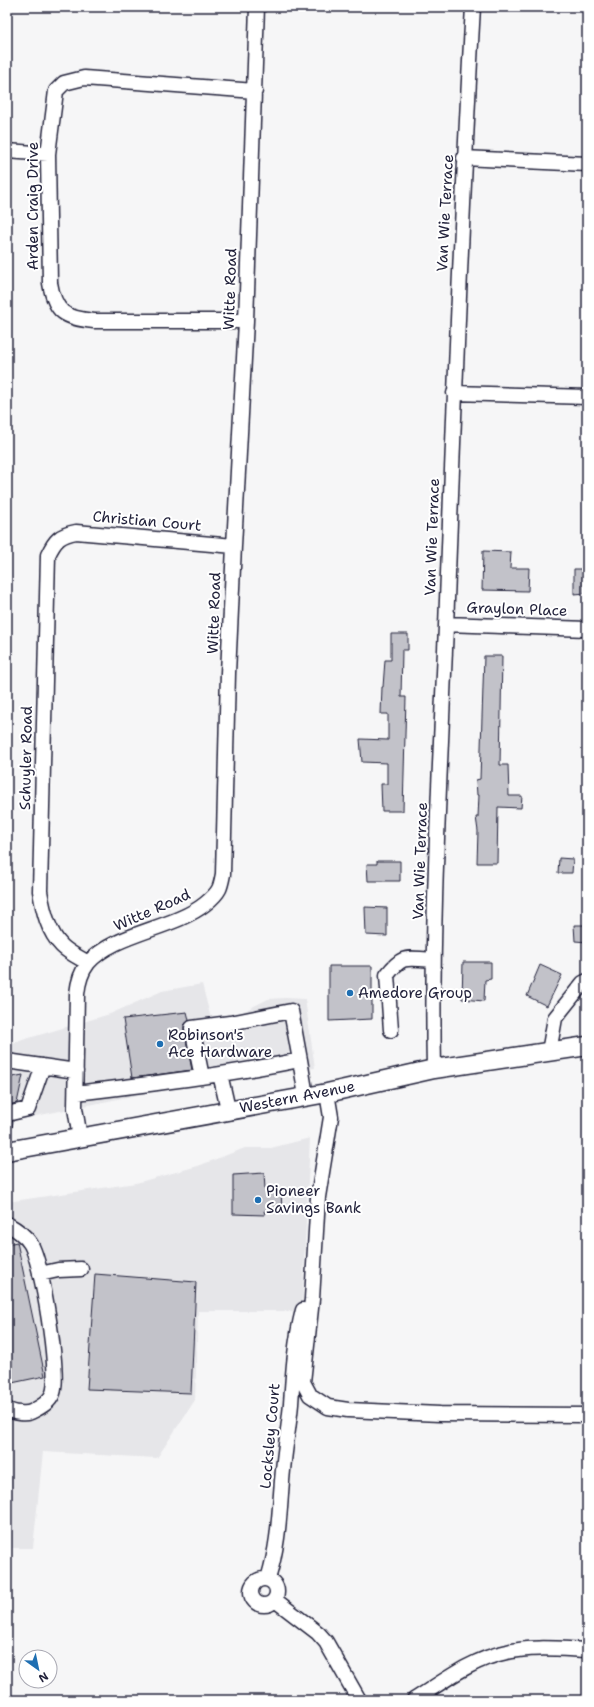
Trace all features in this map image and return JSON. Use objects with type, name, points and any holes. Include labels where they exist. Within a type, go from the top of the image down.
[{"type":"main road","name":"Western Avenue","points":[[7,1151],[327,1092],[434,1069],[587,1046]]},
{"type":"street","name":"Witte Road","points":[[80,1138],[76,1108],[77,994],[78,982],[88,963],[102,951],[116,944],[188,915],[212,899],[219,890],[223,874],[228,672],[246,321],[257,7]]},
{"type":"street","name":"Van Wie Terrace","points":[[434,1069],[433,960],[454,393],[464,158],[473,7]]},
{"type":"street","name":"Arden Craig Drive","points":[[246,321],[94,321],[78,319],[64,314],[52,298],[50,283],[48,154],[56,91],[64,83],[84,78],[255,91]]},
{"type":"street","points":[[7,151],[48,154]]},
{"type":"street","points":[[464,158],[587,164]]},
{"type":"street","points":[[454,393],[587,397]]},
{"type":"street","name":"Christian Court","points":[[58,538],[64,534],[76,532],[234,546]]},
{"type":"street","name":"Schuyler Road","points":[[58,538],[48,555],[40,892],[42,905],[53,933],[62,946],[88,963]]},
{"type":"street","name":"Graylon Place","points":[[446,624],[587,629]]},
{"type":"street","points":[[391,1030],[387,976],[396,964],[403,959],[433,960]]},
{"type":"street","points":[[549,1052],[555,1018],[583,982],[587,981]]},
{"type":"street","points":[[202,1077],[192,1028],[230,1023],[291,1011],[306,1096]]},
{"type":"street","points":[[76,1093],[202,1077],[300,1060]]},
{"type":"street","points":[[7,1061],[76,1071]]},
{"type":"street","points":[[7,1114],[28,1109],[43,1066]]},
{"type":"street","points":[[220,1074],[228,1110]]},
{"type":"street","points":[[327,1092],[331,1117],[318,1198],[312,1299],[303,1382],[310,1395],[328,1407],[440,1414],[587,1416]]},
{"type":"street","points":[[7,1224],[21,1232],[31,1244],[37,1258],[54,1346],[55,1375],[53,1394],[44,1406],[29,1414],[10,1411],[7,1408]]},
{"type":"street","points":[[40,1274],[58,1270],[82,1270]]},
{"type":"street","name":"Locksley Court","points":[[268,1579],[275,1554],[279,1529],[283,1470],[300,1323],[303,1310],[312,1299]]},
{"type":"street","points":[[259,1579],[268,1579],[272,1580],[277,1587],[277,1596],[272,1603],[263,1606],[254,1602],[251,1589],[253,1584],[259,1579]]},
{"type":"street","points":[[275,1600],[304,1622],[326,1642],[359,1700]]},
{"type":"street","points":[[414,1700],[466,1667],[485,1658],[526,1649],[587,1650]]},
{"type":"shaded area","points":[[202,984],[211,1019],[225,1021],[268,999],[305,999],[315,1068],[161,1090],[7,1122],[7,1045],[110,1014],[162,991]]},
{"type":"shaded area","points":[[310,1138],[302,1311],[198,1311],[195,1400],[157,1458],[43,1452],[33,1548],[7,1548],[7,1202],[136,1183],[198,1166],[245,1148],[271,1148]]},
{"type":"building","points":[[483,551],[511,552],[510,568],[529,568],[528,591],[482,590]]},
{"type":"building","points":[[574,569],[587,569],[587,593],[574,594]]},
{"type":"building","points":[[391,634],[408,634],[408,650],[402,650],[401,697],[406,697],[403,811],[382,811],[381,784],[387,784],[387,763],[362,762],[360,739],[388,740],[388,714],[381,714],[385,660],[391,660]]},
{"type":"building","points":[[484,656],[502,656],[500,765],[508,765],[509,796],[522,796],[521,808],[498,807],[497,863],[477,863],[478,831],[476,817],[478,817],[479,795],[477,795],[476,780],[480,779]]},
{"type":"building","points":[[559,858],[573,859],[572,873],[558,873]]},
{"type":"building","points":[[377,861],[400,861],[400,881],[368,881],[367,864],[377,864]]},
{"type":"building","points":[[365,907],[387,908],[387,936],[366,935]]},
{"type":"building","points":[[574,925],[587,925],[587,942],[575,941]]},
{"type":"building","points":[[463,962],[491,962],[491,979],[485,980],[484,1001],[462,999]]},
{"type":"building","points":[[540,965],[562,975],[547,1006],[527,996]]},
{"type":"building","name":"Amedore Group","points":[[329,966],[372,966],[372,1019],[329,1021]]},
{"type":"building","name":"Robinson's Ace Hardware","points":[[187,1012],[189,1020],[184,1025],[184,1030],[192,1070],[132,1078],[123,1019]]},
{"type":"building","points":[[23,1075],[17,1103],[7,1105],[7,1078]]},
{"type":"building","points":[[13,1121],[12,1128],[7,1127],[7,1122]]},
{"type":"building","name":"Pioneer Savings Bank","points":[[264,1173],[265,1189],[281,1189],[282,1212],[264,1211],[265,1215],[233,1214],[233,1175]]},
{"type":"building","points":[[17,1242],[45,1376],[7,1384],[7,1244]]},
{"type":"building","points":[[95,1274],[196,1282],[191,1393],[87,1389]]},
{"type":"place","name":"Amedore Group","points":[[350,993]]},
{"type":"place","name":"Robinson's Ace Hardware","points":[[160,1044]]},
{"type":"place","name":"Pioneer Savings Bank","points":[[258,1200]]}]
